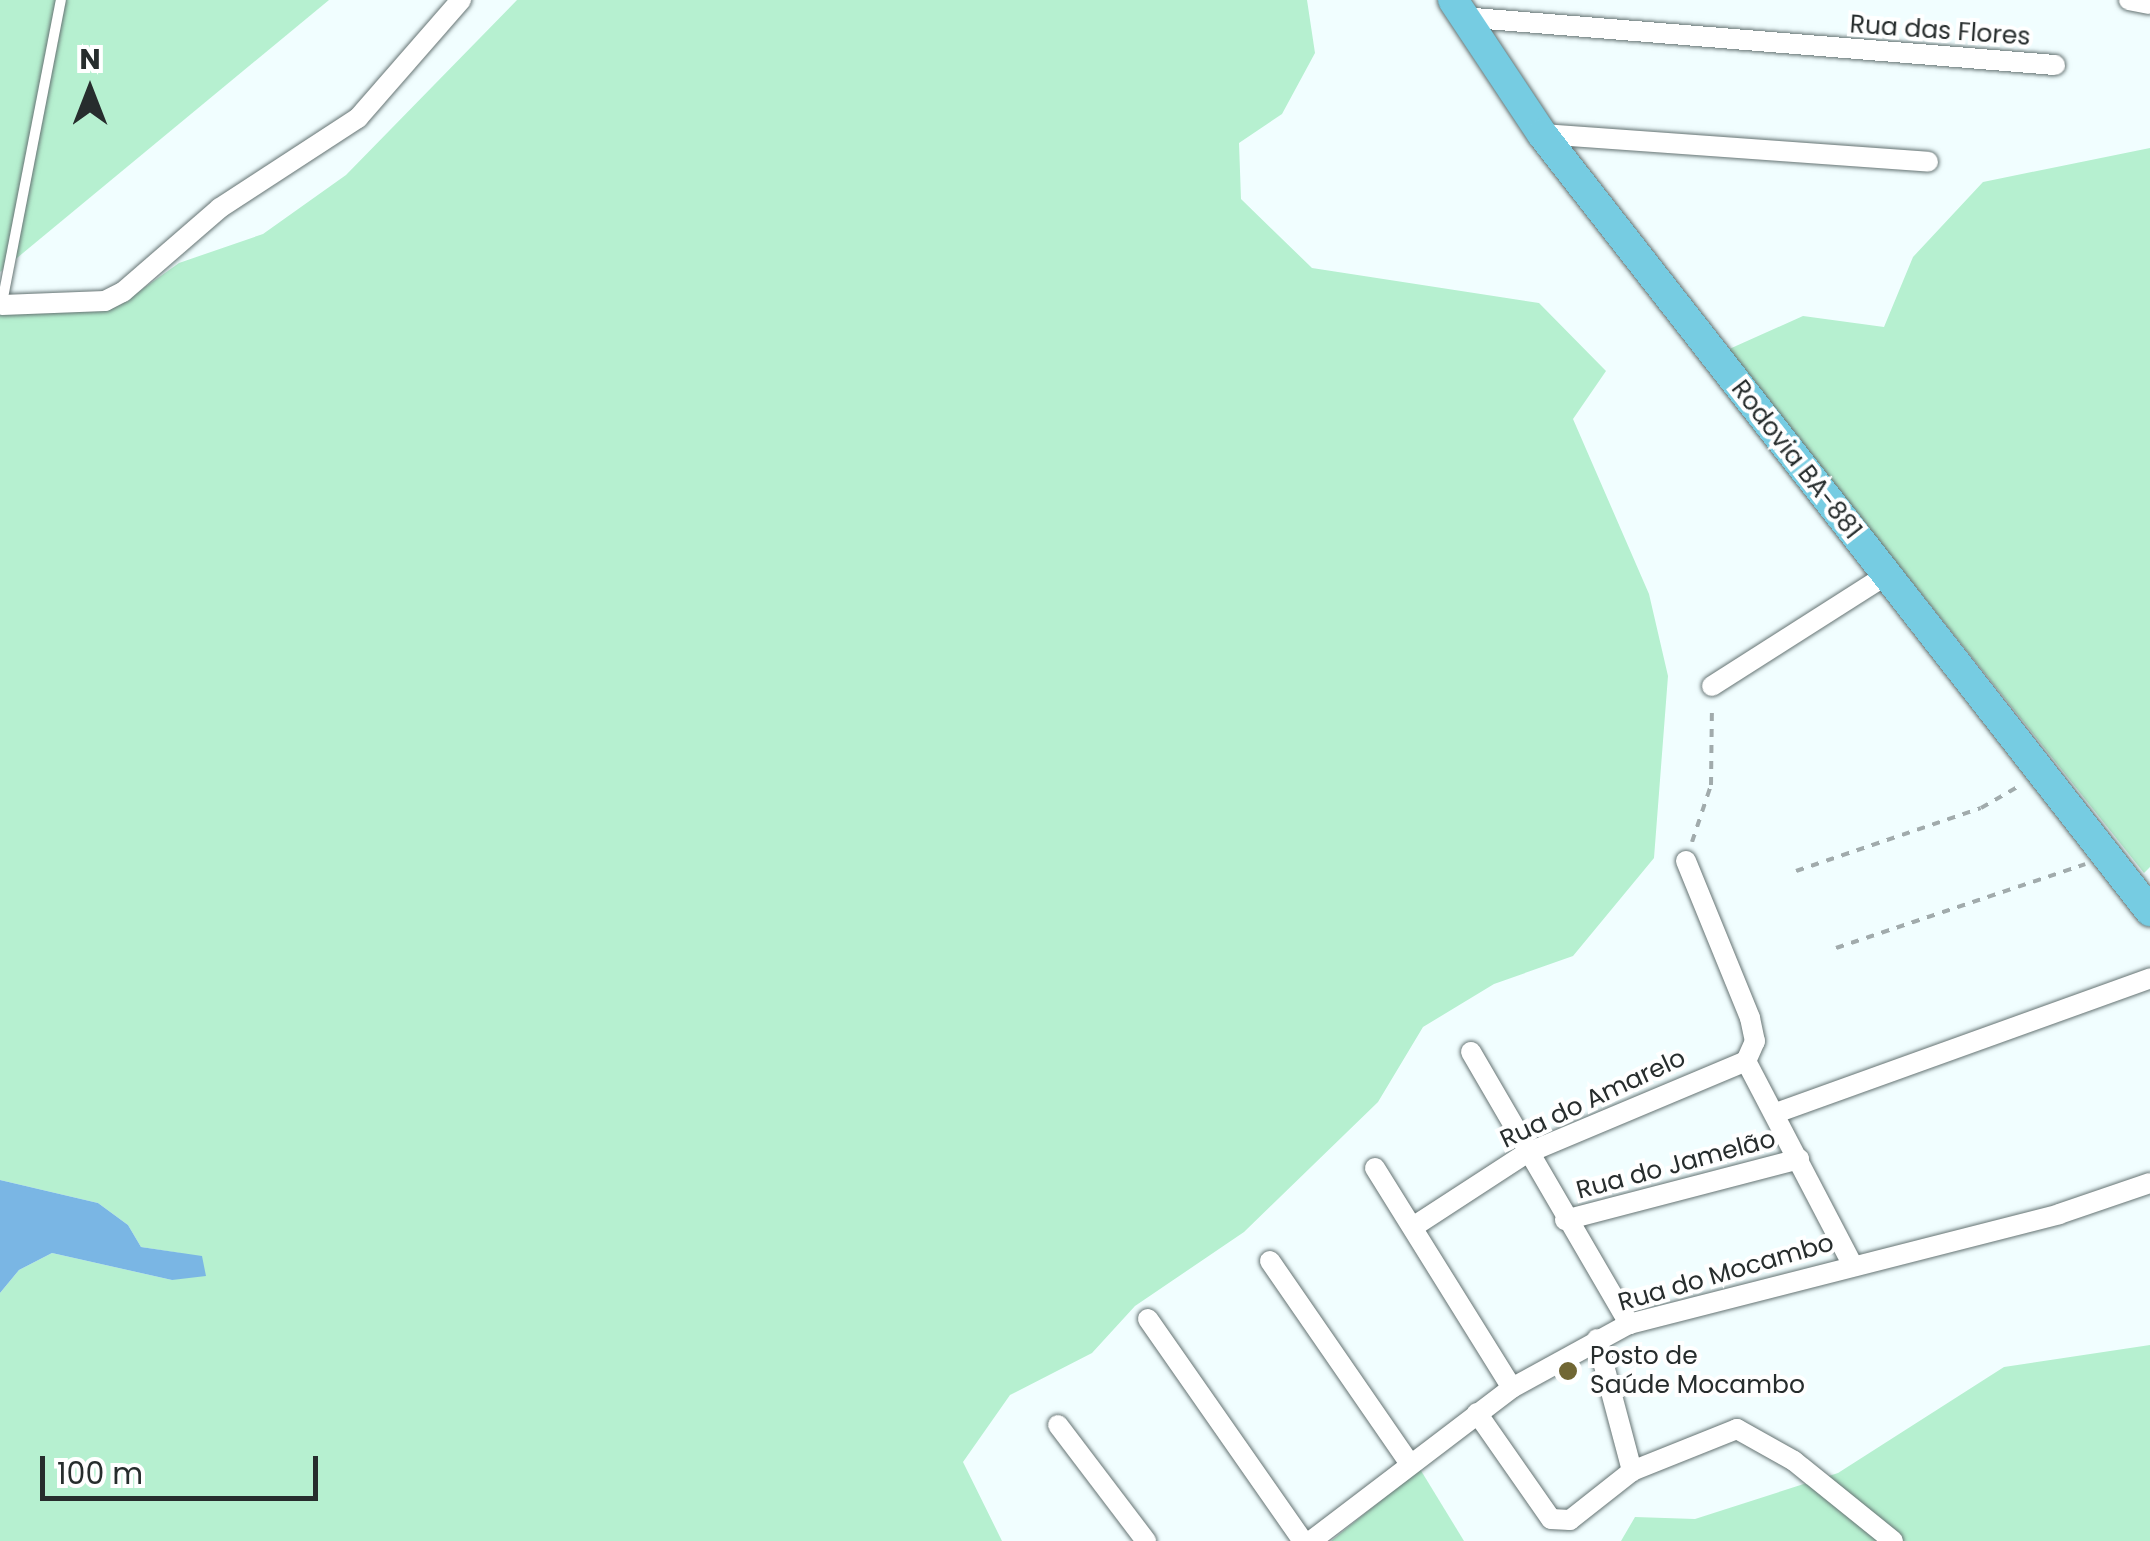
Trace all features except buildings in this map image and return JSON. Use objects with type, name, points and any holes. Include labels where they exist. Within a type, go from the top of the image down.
[{"type":"main road","name":"Rodovia BA-881","points":[[1458,9],[1542,134],[2038,775],[2150,912]]},
{"type":"street","points":[[1,309],[104,301],[131,286],[220,208],[358,118],[461,0]]},
{"type":"street","points":[[2128,0],[2150,4]]},
{"type":"street","name":"Rua das Flores","points":[[1458,9],[2055,65]]},
{"type":"street","points":[[1542,134],[1928,162]]},
{"type":"street","points":[[1712,686],[1886,575]]},
{"type":"street","points":[[1686,861],[1750,1018],[1754,1041],[1746,1061],[1850,1262]]},
{"type":"street","points":[[1776,1114],[2150,978]]},
{"type":"street","points":[[1470,1052],[1524,1154],[1629,1324]]},
{"type":"street","name":"Rua do Amarelo","points":[[1416,1225],[1524,1154],[1746,1061]]},
{"type":"street","name":"Rua do Jamelão","points":[[1566,1220],[1799,1159]]},
{"type":"street","points":[[1375,1168],[1416,1225],[1512,1388]]},
{"type":"street","name":"Rua do Mocambo","points":[[1311,1541],[1512,1388],[1629,1324],[1850,1262],[2059,1214],[2150,1183]]},
{"type":"street","points":[[1270,1261],[1410,1464]]},
{"type":"street","points":[[1148,1319],[1303,1541]]},
{"type":"street","points":[[1597,1340],[1632,1471]]},
{"type":"street","points":[[1477,1413],[1551,1519],[1578,1516],[1632,1471],[1714,1434],[1744,1430],[1893,1541]]},
{"type":"street","points":[[1058,1425],[1146,1541]]},
{"type":"lane","points":[[1,309],[62,0]]},
{"type":"path","points":[[1686,861],[1712,785],[1712,686]]},
{"type":"path","points":[[1796,871],[1981,808],[2038,775]]},
{"type":"path","points":[[1836,948],[2104,857]]},
{"type":"green space","points":[[0,0],[329,0],[0,272]]},
{"type":"green space","points":[[517,0],[1307,0],[1315,53],[1282,114],[1239,143],[1241,199],[1312,268],[1539,303],[1606,371],[1573,419],[1649,594],[1668,676],[1654,858],[1573,956],[1494,984],[1423,1027],[1378,1102],[1244,1232],[1135,1306],[1092,1353],[1010,1395],[963,1462],[1002,1541],[0,1541],[0,1293],[19,1270],[52,1253],[172,1280],[180,1253],[141,1247],[128,1225],[98,1203],[0,1180],[0,309],[120,305],[179,263],[263,234],[346,175]]},
{"type":"green space","points":[[2150,148],[2150,867],[2144,873],[1727,350],[1803,316],[1884,327],[1913,257],[1983,182]]},
{"type":"green space","points":[[2150,1345],[2150,1541],[1621,1541],[1635,1517],[1695,1519],[1838,1473],[2004,1367]]},
{"type":"green space","points":[[1420,1469],[1464,1541],[1331,1541]]},
{"type":"water","points":[[0,1180],[98,1203],[128,1225],[141,1247],[202,1256],[206,1276],[172,1280],[52,1253],[19,1270],[0,1293]]},
{"type":"place","name":"Posto de Saúde Mocambo","points":[[1568,1371]]}]
